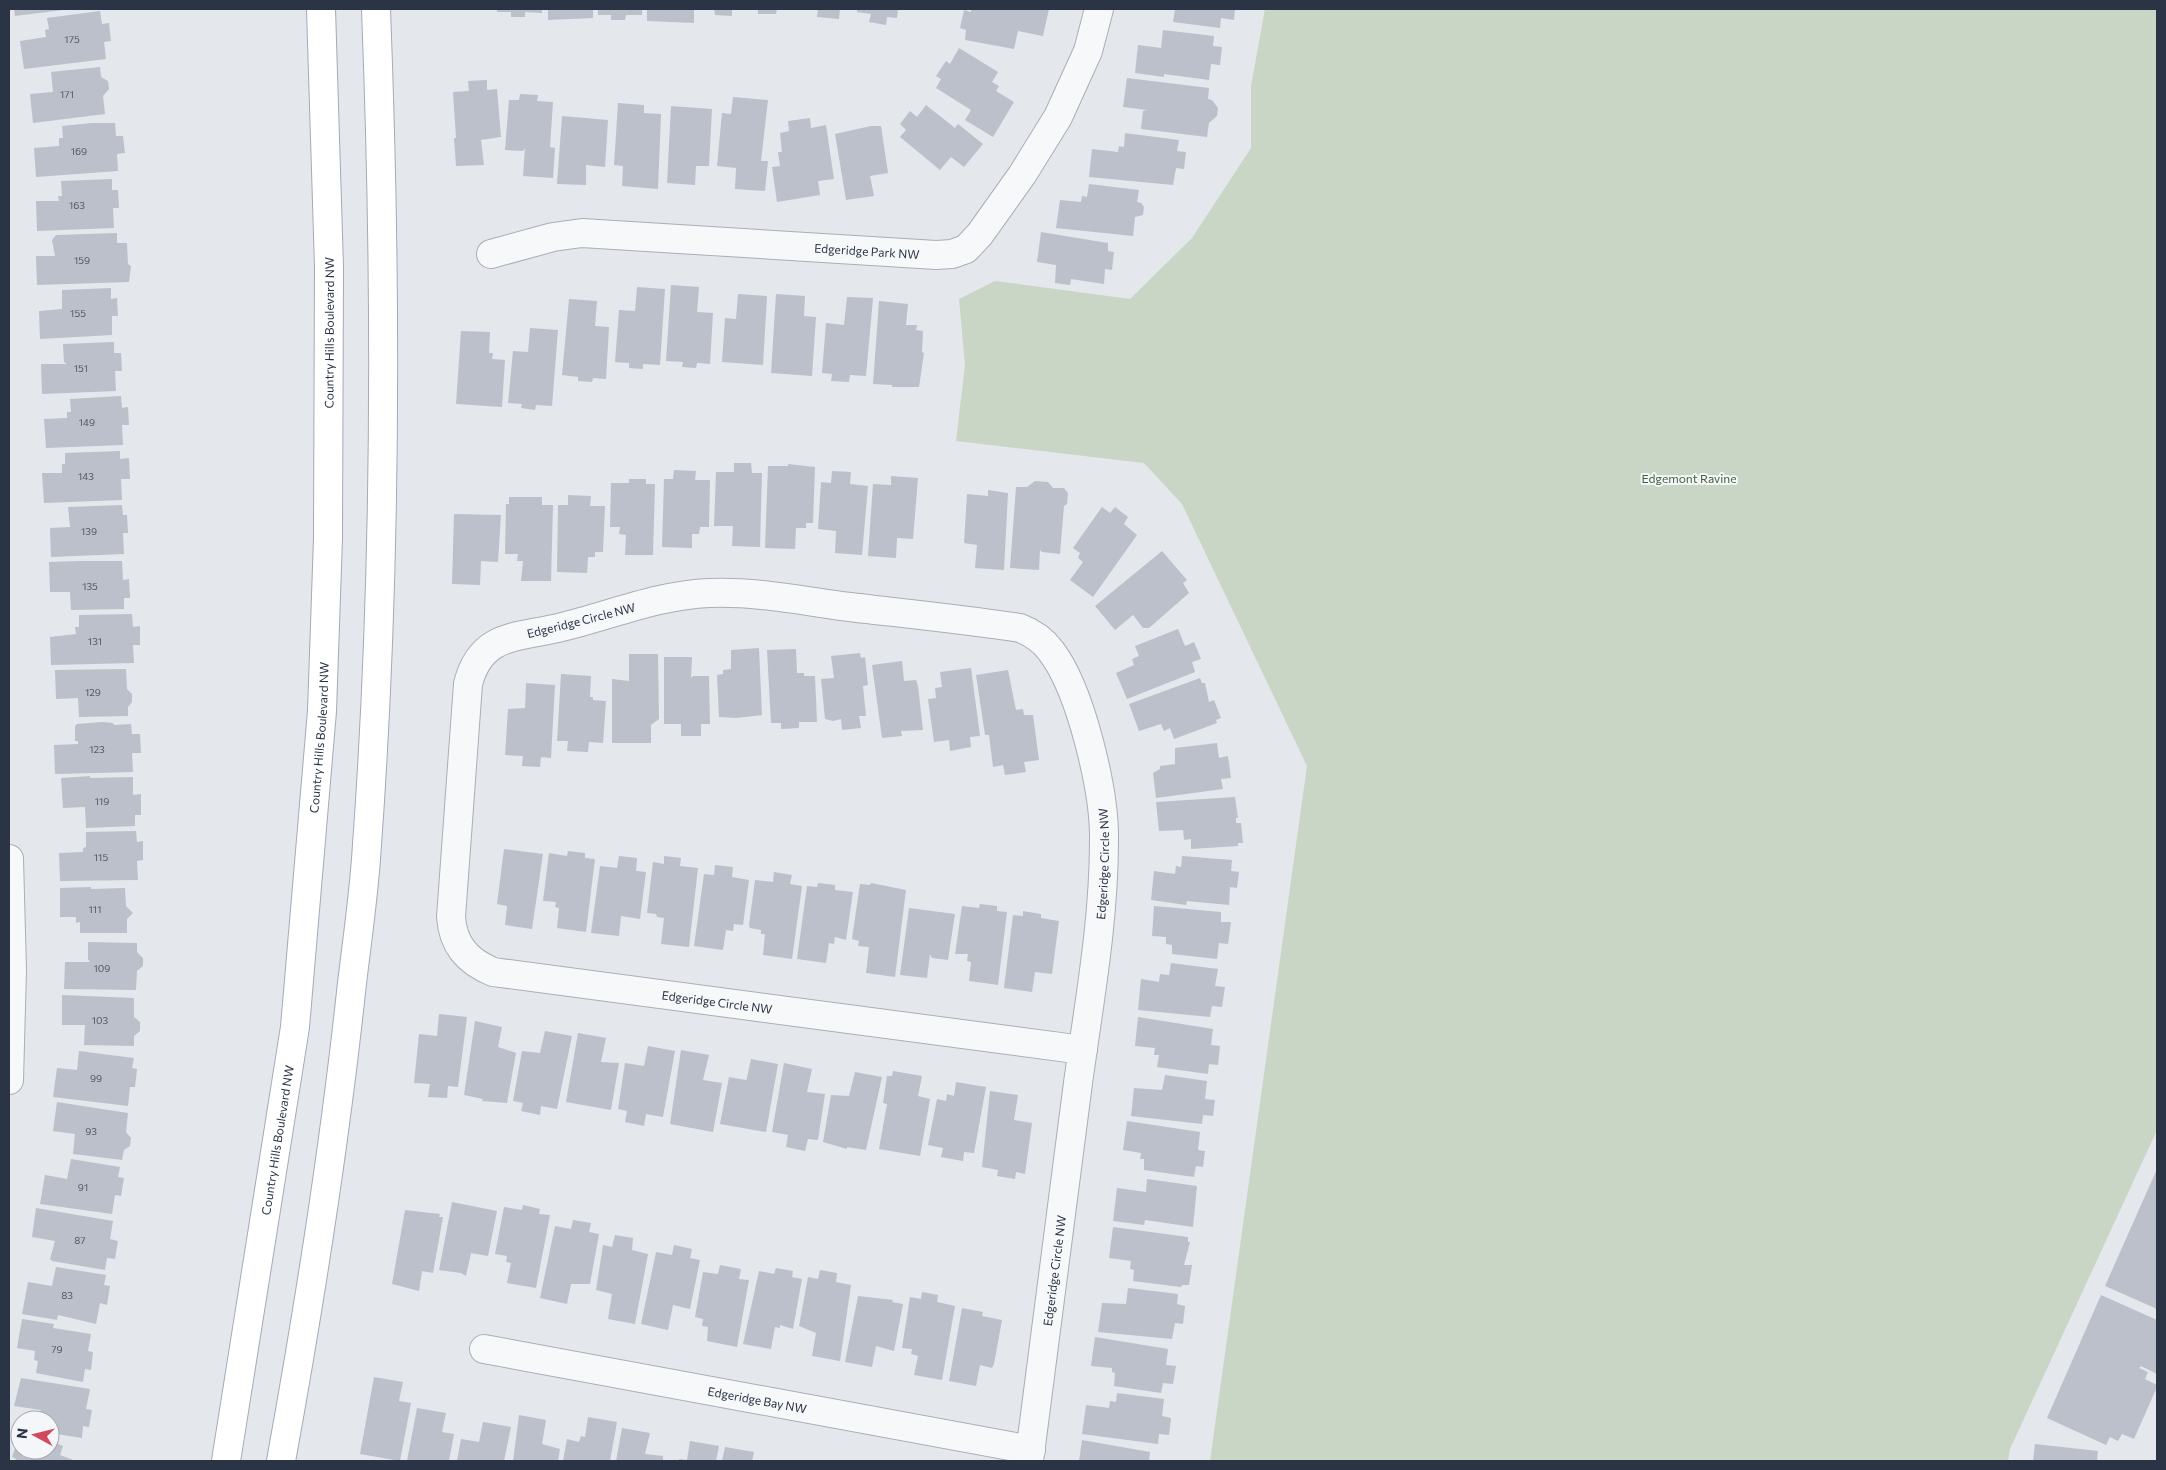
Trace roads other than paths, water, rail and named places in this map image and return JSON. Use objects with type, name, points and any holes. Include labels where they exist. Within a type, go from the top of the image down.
[{"type":"main road","name":"Country Hills Boulevard NW","points":[[226,1461],[295,1027],[322,712],[328,538],[329,267],[321,9]]},
{"type":"main road","points":[[280,1461],[325,1195],[342,1079],[366,862],[377,674],[383,514],[383,193],[376,9]]},
{"type":"street","name":"Edgeridge Park NW","points":[[491,254],[553,236],[582,233],[936,255],[952,254],[966,249],[980,234],[1022,175],[1058,117],[1088,51],[1099,9]]},
{"type":"street","name":"Edgeridge Circle NW","points":[[1030,1456],[1083,1050],[1101,907],[1104,840],[1100,790],[1089,744],[1074,695],[1052,652],[1030,632],[1005,626],[786,599],[710,593],[642,604],[534,634],[512,636],[495,642],[481,655],[472,670],[468,684],[451,917],[455,941],[464,954],[478,966],[492,972],[1083,1050]]},
{"type":"street","points":[[9,859],[12,970],[9,1080]]},
{"type":"street","name":"Edgeridge Bay NW","points":[[484,1350],[1030,1456]]},
{"type":"park label","name":"Edgemont Ravine","points":[[1689,478]]}]
